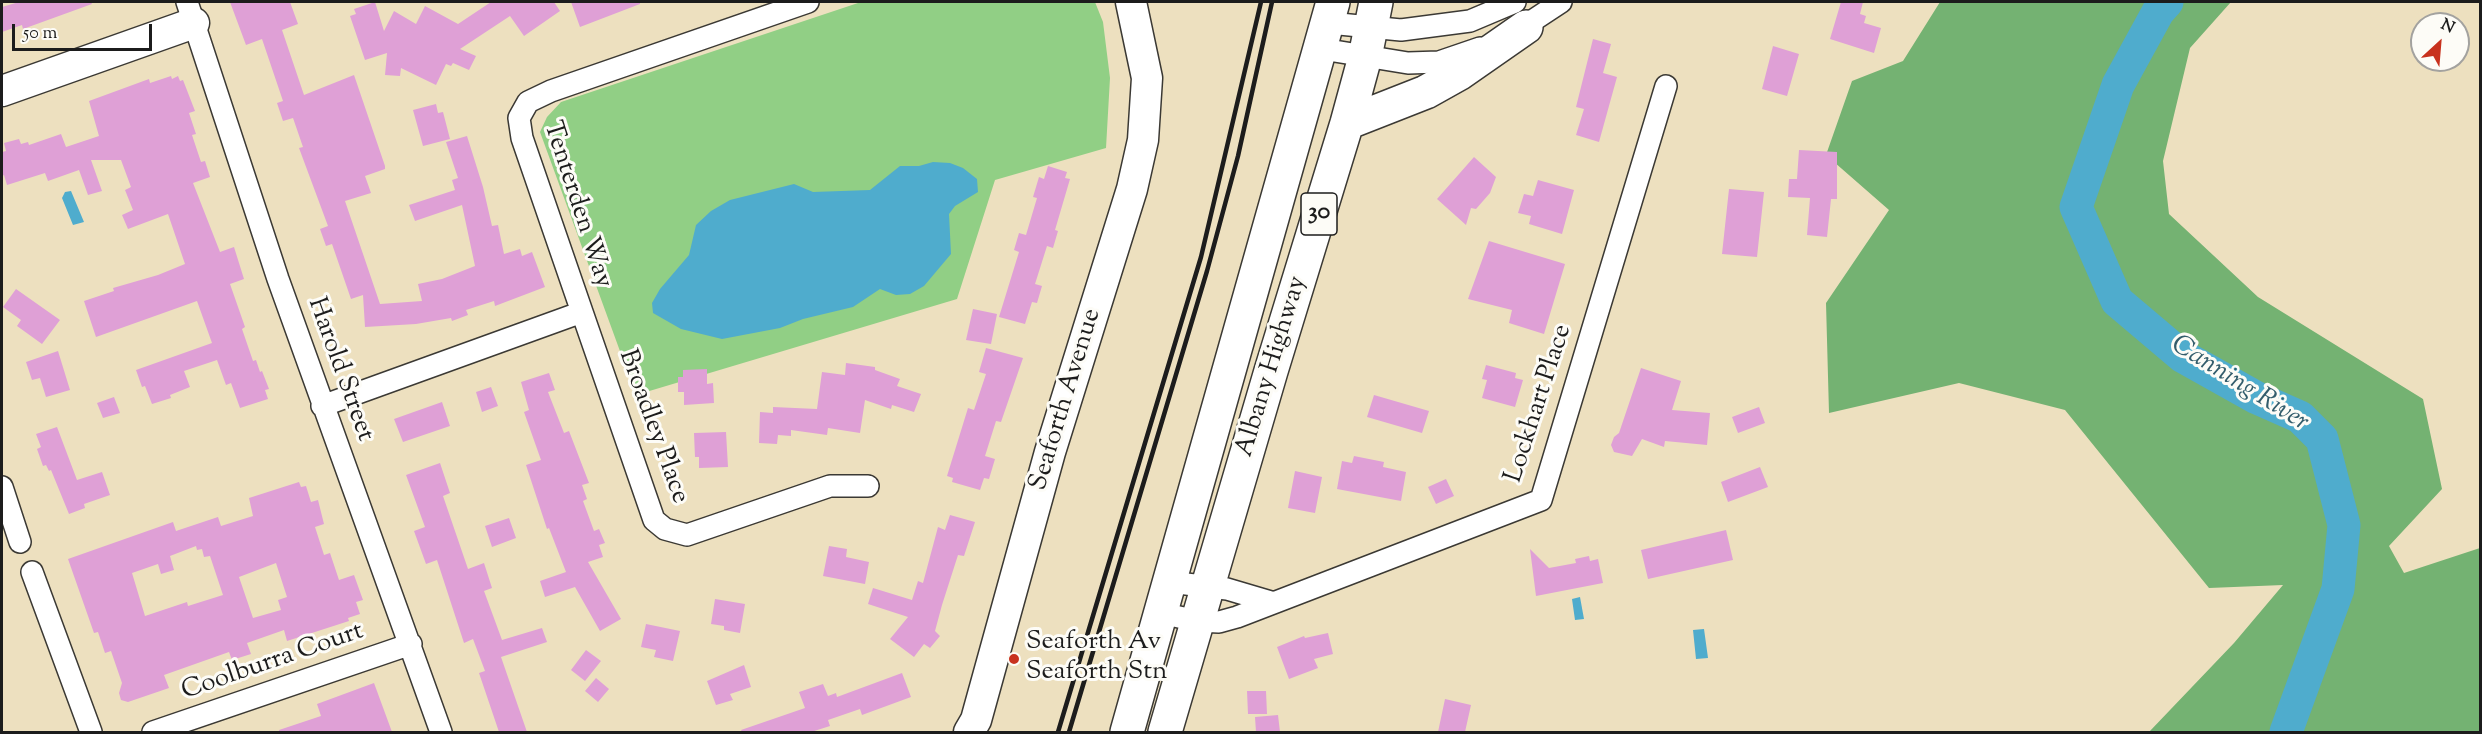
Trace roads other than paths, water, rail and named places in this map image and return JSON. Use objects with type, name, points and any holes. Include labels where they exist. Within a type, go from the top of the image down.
[{"type":"highway","points":[[1347,123],[1425,92],[1460,73],[1520,14]]},
{"type":"highway","name":"Albany Highway","points":[[1127,732],[1328,24]]},
{"type":"highway","name":"Albany Highway","points":[[1166,732],[1270,371],[1347,123],[1371,29]]},
{"type":"street","name":"Tenterden Way","points":[[322,406],[582,312],[522,138],[519,118],[528,102],[551,91],[808,2]]},
{"type":"street","name":"Seaforth Avenue","points":[[974,728],[1050,452],[1132,189],[1143,140],[1147,78],[1131,2]]},
{"type":"street","points":[[1328,24],[1401,30],[1520,14],[1561,2]]},
{"type":"street","points":[[2,91],[190,12]]},
{"type":"street","name":"Harold Street","points":[[190,12],[322,406],[411,644],[441,732]]},
{"type":"street","points":[[1328,24],[1371,29],[1408,63],[1439,62],[1469,52],[1520,14]]},
{"type":"street","name":"Lockhart Place","points":[[1161,613],[1197,621],[1219,622],[1541,500],[1666,86]]},
{"type":"street","name":"Broadley Place","points":[[582,312],[654,520],[665,529],[687,535],[830,486],[868,486]]},
{"type":"street","points":[[2,487],[20,542]]},
{"type":"street","points":[[32,572],[92,732]]},
{"type":"street","points":[[1170,582],[1227,589],[1271,602]]},
{"type":"street","name":"Coolburra Court","points":[[153,732],[411,644]]},
{"type":"water","points":[[933,162],[950,163],[963,168],[977,179],[978,192],[955,206],[949,214],[951,254],[924,286],[910,294],[896,295],[880,289],[853,307],[803,319],[780,328],[722,339],[681,329],[653,313],[652,303],[660,289],[689,255],[696,225],[711,211],[730,200],[794,184],[813,192],[870,190],[900,166],[919,166]]},
{"type":"water","points":[[71,191],[84,222],[73,225],[62,198],[65,192]]},
{"type":"water","points":[[1580,597],[1584,619],[1575,620],[1572,599]]},
{"type":"water","points":[[1704,629],[1708,658],[1696,659],[1693,630]]},
{"type":"waterway","name":"Canning River","points":[[2167,2],[2158,12],[2118,85],[2076,207],[2117,301],[2182,356],[2257,398],[2300,417],[2322,439],[2344,525],[2338,589],[2286,732]]},
{"type":"railway","points":[[1058,732],[1201,257],[1261,2]]},
{"type":"railway","points":[[1069,732],[1207,271],[1238,156],[1272,2]]},
{"type":"place","name":"Seaforth Av Seaforth Stn","points":[[1014,659]]}]
